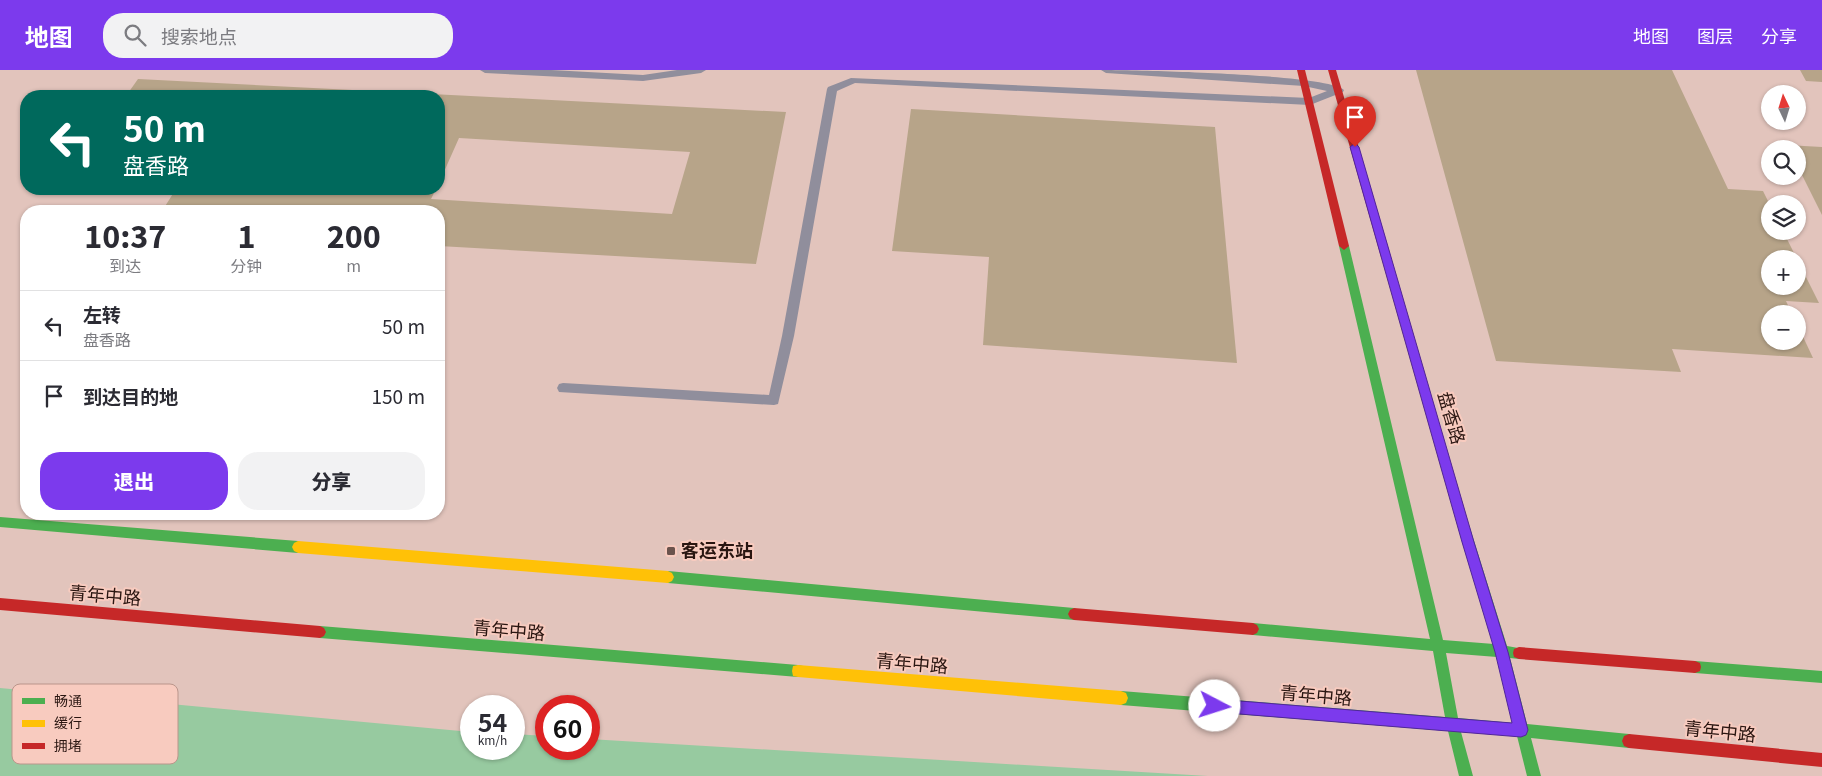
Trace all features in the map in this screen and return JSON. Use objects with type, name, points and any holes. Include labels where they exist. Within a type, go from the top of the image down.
[{"type":"main road","points":[[1301,70],[1438,646],[1453,725],[1466,776]]},
{"type":"main road","name":"盘香路","points":[[1332,70],[1468,542],[1502,652],[1534,776]]},
{"type":"main road","points":[[0,522],[663,577],[1502,652],[1822,677]]},
{"type":"main road","name":"青年中路","points":[[0,604],[522,650],[1521,730],[1822,760]]},
{"type":"lane","points":[[485,70],[644,74],[701,70]]},
{"type":"lane","points":[[1106,70],[1304,82],[1338,90]]},
{"type":"lane","points":[[563,388],[774,400],[788,336],[832,89],[854,80],[1310,102],[1338,90]]},
{"type":"green space","points":[[0,688],[12,689],[12,764],[178,764],[178,705],[460,731],[460,760],[525,760],[525,735],[535,735],[535,760],[600,760],[600,740],[1208,776],[0,776]]},
{"type":"building","points":[[1416,70],[1672,70],[1728,189],[1763,191],[1765,195],[1761,195],[1761,240],[1788,240],[1792,250],[1761,250],[1761,295],[1806,295],[1806,277],[1819,303],[1786,301],[1788,305],[1761,305],[1761,350],[1806,350],[1806,343],[1813,358],[1672,349],[1681,372],[1496,361]]},
{"type":"building","points":[[1800,70],[1822,70],[1822,82],[1806,81]]},
{"type":"building","points":[[138,79],[354,90],[130,90]]},
{"type":"building","points":[[445,95],[786,112],[756,264],[445,246],[445,205],[166,205],[172,195],[433,195],[431,199],[672,214],[690,152],[459,138],[445,170]]},
{"type":"building","points":[[911,109],[1215,127],[1237,363],[983,345],[989,257],[892,251]]},
{"type":"building","points":[[1806,146],[1822,147],[1822,215],[1806,183]]},
{"type":"traffic: fast","points":[[1344,246],[1438,646],[1453,725],[1466,776]]},
{"type":"traffic: fast","points":[[0,522],[298,547]]},
{"type":"traffic: fast","points":[[1464,528],[1502,651],[1534,776]]},
{"type":"traffic: fast","points":[[668,577],[1074,614]]},
{"type":"traffic: fast","points":[[1253,629],[1519,653]]},
{"type":"traffic: fast","points":[[320,632],[798,671]]},
{"type":"traffic: fast","points":[[1695,667],[1822,677]]},
{"type":"traffic: fast","points":[[1121,698],[1521,730],[1629,741]]},
{"type":"traffic: slow","points":[[1386,257],[1464,528]]},
{"type":"traffic: slow","points":[[298,547],[668,577]]},
{"type":"traffic: slow","points":[[798,671],[1121,698]]},
{"type":"traffic: jam","points":[[1301,70],[1344,246]]},
{"type":"traffic: jam","points":[[1332,70],[1386,257]]},
{"type":"traffic: jam","points":[[0,604],[320,632]]},
{"type":"traffic: jam","points":[[1074,614],[1253,629]]},
{"type":"traffic: jam","points":[[1519,653],[1695,667]]},
{"type":"traffic: jam","points":[[1629,741],[1822,760]]},
{"type":"place","name":"客运东站","points":[[671,551]]},
{"type":"route","points":[[1215,706],[1521,730],[1502,652],[1468,542],[1355,147]]}]
